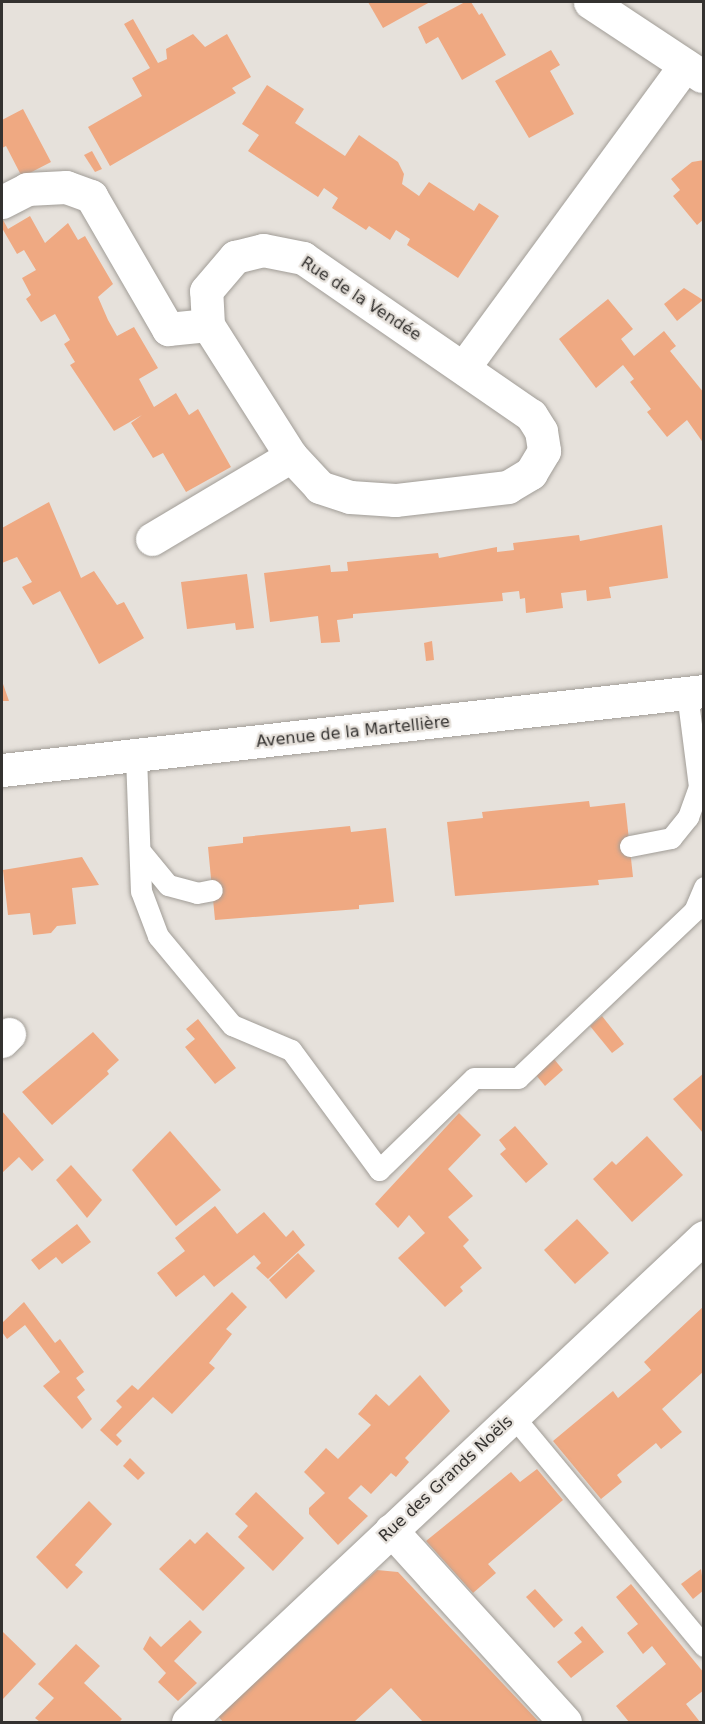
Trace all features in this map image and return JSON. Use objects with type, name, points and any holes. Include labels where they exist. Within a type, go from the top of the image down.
[{"type":"street","points":[[464,367],[694,71],[590,2]]},
{"type":"street","points":[[2,202],[27,189],[66,187],[91,196],[168,329],[208,325]]},
{"type":"street","name":"Rue de la Vendée","points":[[263,250],[303,258],[464,367],[531,415],[541,431],[544,451],[531,473],[508,487],[395,500],[350,497],[320,487],[291,456],[208,325],[206,291],[235,256],[263,250]]},
{"type":"street","points":[[152,539],[291,456]]},
{"type":"street","name":"Avenue de la Martellière","points":[[2,770],[695,692]]},
{"type":"street","name":"Rue des Grands Noëls","points":[[203,1717],[391,1530],[704,1237]]},
{"type":"street","points":[[391,1530],[565,1722]]},
{"type":"lane","points":[[630,846],[671,838],[688,817],[701,788],[695,692]]},
{"type":"lane","points":[[136,756],[141,891],[158,936],[232,1025],[291,1050],[379,1170],[474,1078],[518,1078],[694,910],[704,887]]},
{"type":"lane","points":[[141,850],[168,885],[196,893],[212,890]]},
{"type":"lane","points":[[513,1416],[704,1646]]},
{"type":"building","points":[[368,2],[430,2],[383,28]]},
{"type":"building","points":[[465,2],[471,2],[479,15],[482,13],[506,55],[462,80],[438,37],[426,44],[418,27]]},
{"type":"building","points":[[133,19],[158,63],[167,59],[166,49],[193,34],[205,47],[227,34],[251,77],[232,88],[236,93],[110,166],[88,127],[142,96],[132,78],[150,68],[124,24]]},
{"type":"building","points":[[551,50],[560,65],[550,71],[574,114],[529,138],[495,81]]},
{"type":"building","points":[[267,85],[304,109],[295,123],[345,156],[359,135],[398,162],[404,174],[402,184],[419,196],[429,182],[474,211],[479,203],[499,216],[458,278],[407,245],[410,239],[396,230],[390,240],[369,226],[366,230],[332,208],[338,198],[324,188],[318,197],[248,151],[259,135],[242,124]]},
{"type":"building","points":[[23,109],[51,162],[22,177],[6,146],[2,148],[2,120]]},
{"type":"building","points":[[92,151],[102,169],[95,172],[84,155]]},
{"type":"building","points":[[704,160],[704,219],[697,225],[673,196],[680,190],[671,179],[692,162]]},
{"type":"building","points":[[30,216],[45,243],[68,223],[78,240],[85,236],[113,284],[98,297],[108,320],[117,336],[134,327],[158,368],[139,379],[154,407],[176,393],[189,415],[198,409],[231,467],[186,492],[163,453],[153,458],[131,423],[142,415],[114,431],[70,365],[75,362],[64,344],[70,340],[55,314],[41,322],[26,299],[31,295],[22,278],[36,270],[24,250],[17,254],[2,228],[2,218],[8,229]]},
{"type":"building","points":[[684,288],[703,300],[677,321],[664,304]]},
{"type":"building","points":[[608,299],[633,329],[621,339],[634,356],[664,331],[676,346],[670,351],[704,393],[704,444],[687,420],[667,437],[647,412],[651,409],[630,382],[634,379],[623,365],[596,388],[559,339]]},
{"type":"building","points":[[49,502],[81,578],[94,571],[117,605],[124,602],[144,638],[99,664],[60,591],[33,605],[22,587],[32,582],[17,557],[2,563],[2,528]]},
{"type":"building","points":[[662,525],[668,578],[609,587],[611,598],[587,601],[586,590],[561,593],[563,608],[526,613],[525,598],[520,599],[519,591],[502,593],[503,601],[353,614],[353,618],[337,620],[340,642],[321,643],[318,616],[270,622],[264,573],[330,565],[331,572],[348,571],[347,562],[438,553],[439,558],[497,547],[497,552],[514,550],[513,543],[579,535],[580,541]]},
{"type":"building","points":[[247,574],[254,628],[236,630],[235,623],[187,629],[181,582]]},
{"type":"building","points":[[432,641],[434,660],[426,661],[424,643]]},
{"type":"building","points":[[2,681],[9,701],[2,701]]},
{"type":"building","points":[[589,801],[590,807],[625,803],[633,877],[598,880],[599,885],[455,896],[447,822],[483,818],[482,812]]},
{"type":"building","points":[[350,826],[351,832],[386,828],[394,902],[359,905],[359,909],[215,920],[208,847],[243,843],[243,837]]},
{"type":"building","points":[[82,857],[99,885],[72,888],[76,924],[57,926],[51,933],[33,935],[30,913],[8,915],[3,870]]},
{"type":"building","points":[[602,1016],[624,1044],[612,1053],[590,1026]]},
{"type":"building","points":[[198,1019],[236,1068],[215,1084],[185,1047],[195,1039],[186,1029]]},
{"type":"building","points":[[93,1032],[119,1060],[107,1071],[109,1074],[52,1125],[22,1092]]},
{"type":"building","points":[[554,1059],[563,1070],[545,1086],[536,1075]]},
{"type":"building","points":[[704,1073],[704,1134],[673,1099]]},
{"type":"building","points":[[2,1111],[44,1160],[32,1171],[19,1157],[2,1173]]},
{"type":"building","points":[[459,1113],[481,1135],[448,1169],[473,1196],[448,1217],[469,1240],[463,1246],[482,1268],[460,1287],[463,1291],[445,1307],[398,1258],[425,1233],[409,1215],[398,1228],[375,1204]]},
{"type":"building","points":[[515,1126],[548,1164],[526,1183],[500,1154],[506,1149],[499,1140]]},
{"type":"building","points":[[170,1131],[221,1190],[176,1226],[132,1170]]},
{"type":"building","points":[[647,1136],[683,1175],[632,1222],[593,1179],[612,1161],[616,1165]]},
{"type":"building","points":[[71,1165],[102,1200],[87,1218],[56,1180]]},
{"type":"building","points":[[215,1206],[237,1234],[264,1212],[286,1237],[293,1230],[305,1245],[268,1279],[256,1268],[261,1263],[254,1255],[214,1287],[204,1275],[176,1297],[157,1273],[185,1251],[175,1238]]},
{"type":"building","points":[[577,1219],[609,1253],[575,1284],[544,1250]]},
{"type":"building","points":[[77,1224],[91,1242],[62,1264],[56,1257],[39,1270],[31,1260]]},
{"type":"building","points":[[298,1253],[315,1271],[286,1299],[269,1280]]},
{"type":"building","points":[[232,1292],[247,1307],[226,1329],[232,1334],[209,1363],[215,1368],[172,1414],[153,1397],[116,1435],[122,1441],[117,1446],[100,1430],[122,1407],[116,1401],[132,1385],[138,1390]]},
{"type":"building","points":[[24,1302],[55,1343],[60,1339],[84,1372],[76,1378],[85,1390],[77,1397],[92,1419],[82,1429],[43,1386],[60,1372],[25,1325],[7,1339],[2,1332],[2,1323]]},
{"type":"building","points":[[704,1306],[704,1371],[662,1409],[682,1432],[661,1449],[656,1443],[617,1475],[622,1482],[601,1499],[553,1441],[613,1391],[618,1398],[651,1370],[644,1362]]},
{"type":"building","points":[[420,1375],[450,1411],[405,1458],[409,1462],[396,1477],[391,1473],[371,1494],[361,1485],[348,1498],[368,1516],[338,1545],[309,1514],[309,1508],[325,1493],[304,1472],[326,1448],[338,1459],[371,1425],[358,1414],[376,1394],[389,1406]]},
{"type":"building","points":[[130,1458],[145,1473],[138,1480],[123,1466]]},
{"type":"building","points":[[537,1469],[563,1500],[488,1564],[496,1573],[473,1593],[426,1541],[511,1472],[520,1482]]},
{"type":"building","points":[[256,1492],[304,1538],[273,1571],[238,1537],[248,1526],[235,1514]]},
{"type":"building","points":[[89,1501],[112,1524],[75,1565],[83,1572],[67,1589],[36,1557]]},
{"type":"building","points":[[207,1532],[245,1568],[203,1611],[159,1569],[190,1539],[195,1544]]},
{"type":"building","points":[[701,1569],[704,1590],[693,1599],[681,1584]]},
{"type":"building","points":[[377,1570],[398,1572],[539,1722],[423,1722],[391,1688],[354,1722],[223,1722],[218,1716]]},
{"type":"building","points":[[631,1584],[704,1673],[704,1690],[686,1704],[700,1722],[629,1722],[616,1706],[666,1664],[652,1646],[643,1654],[627,1633],[638,1624],[616,1597]]},
{"type":"building","points":[[535,1589],[563,1620],[554,1628],[526,1597]]},
{"type":"building","points":[[190,1620],[202,1632],[174,1661],[197,1683],[178,1701],[158,1682],[166,1673],[143,1649],[150,1636],[161,1647]]},
{"type":"building","points":[[582,1626],[604,1652],[571,1678],[557,1662],[582,1642],[574,1633]]},
{"type":"building","points":[[2,1631],[36,1664],[3,1699],[2,1698]]},
{"type":"building","points":[[76,1644],[100,1666],[84,1683],[122,1719],[119,1722],[40,1722],[35,1718],[54,1698],[38,1684]]}]
